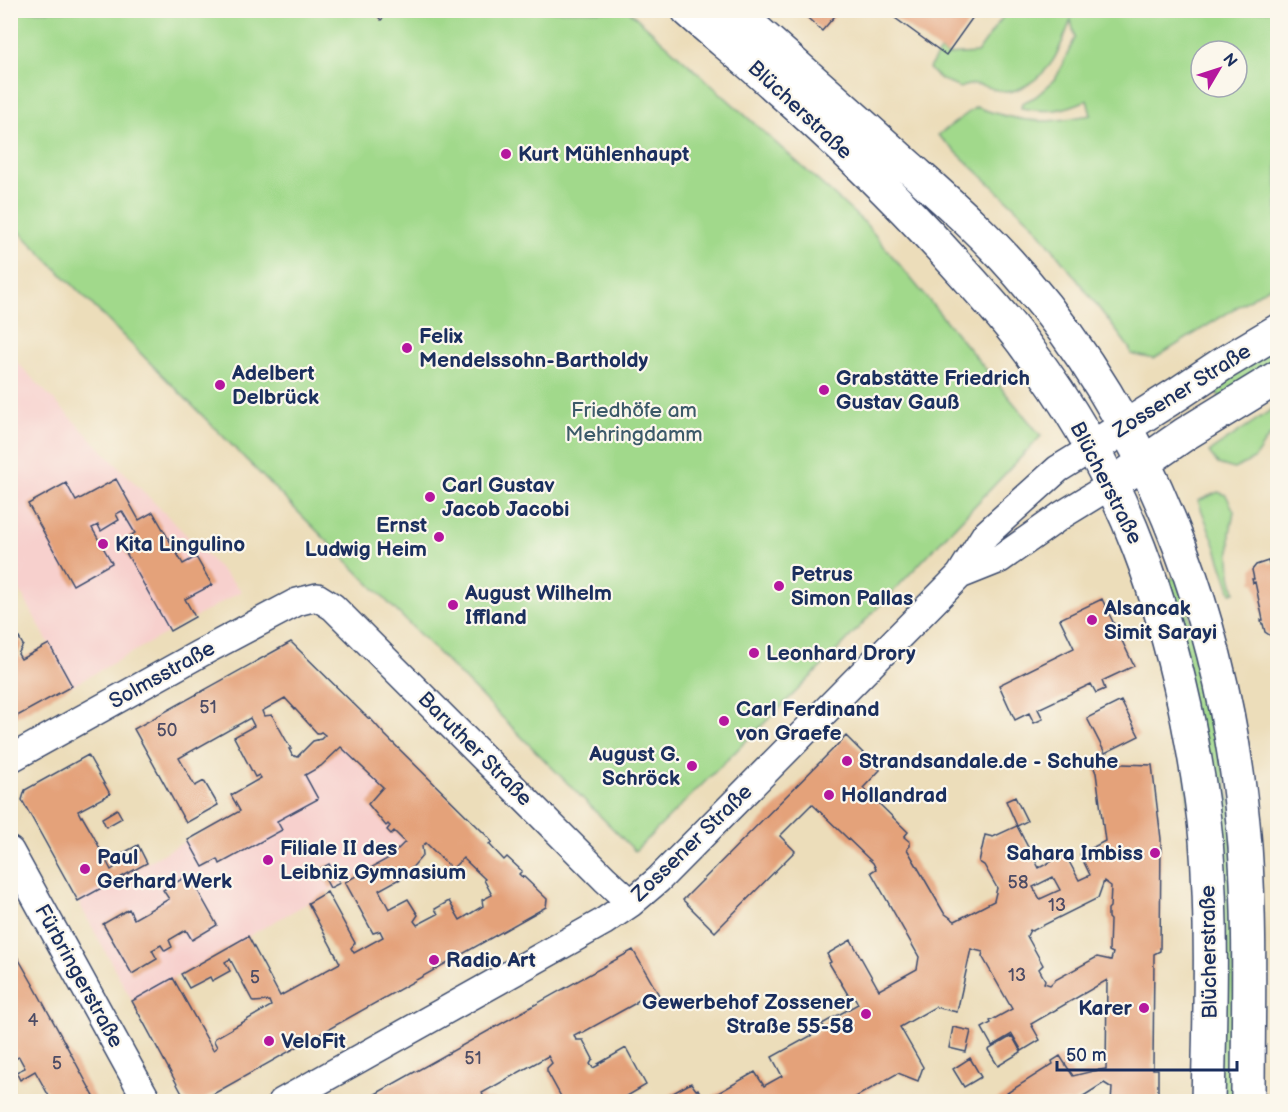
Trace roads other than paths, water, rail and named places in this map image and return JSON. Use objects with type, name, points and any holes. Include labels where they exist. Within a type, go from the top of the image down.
[{"type":"main road","name":"Blücherstraße","points":[[688,10],[841,147],[982,293],[1040,365],[1092,448],[1111,485],[1134,535],[1158,602],[1176,665],[1196,767],[1206,838],[1210,957],[1208,1101]]},
{"type":"main road","name":"Blücherstraße","points":[[733,10],[830,94],[955,208],[1022,277],[1046,306],[1112,402],[1144,462],[1184,554],[1210,637],[1235,759],[1247,884],[1249,931],[1248,1101]]},
{"type":"main road","name":"Zossener Straße","points":[[1092,448],[1221,364],[1278,331]]},
{"type":"main road","name":"Zossener Straße","points":[[1111,485],[1203,423],[1278,377]]},
{"type":"street","points":[[1040,365],[1072,343]]},
{"type":"street","name":"Zossener Straße","points":[[282,1101],[603,922],[631,903],[658,880],[960,575],[985,535],[1058,469],[1092,448]]},
{"type":"street","name":"Zossener Straße","points":[[960,575],[1000,559],[1062,515],[1111,485]]},
{"type":"street","points":[[1147,568],[1184,554]]},
{"type":"street","name":"Baruther Straße","points":[[317,597],[333,607],[631,903]]},
{"type":"street","name":"Solmsstraße","points":[[10,759],[297,602],[317,597]]},
{"type":"street","name":"Fürbringerstraße","points":[[10,851],[148,1101]]},
{"type":"place","name":"Kurt Mühlenhaupt","points":[[506,154]]},
{"type":"place","name":"Felix Mendelssohn-Bartholdy","points":[[407,348]]},
{"type":"place","name":"Adelbert Delbrück","points":[[220,385]]},
{"type":"place","name":"Grabstätte Friedrich Gustav Gauß","points":[[824,390]]},
{"type":"place","name":"Carl Gustav Jacob Jacobi","points":[[430,497]]},
{"type":"place","name":"Ernst Ludwig Heim","points":[[439,537]]},
{"type":"place","name":"Kita Lingulino","points":[[103,544]]},
{"type":"place","name":"Petrus Simon Pallas","points":[[779,586]]},
{"type":"place","name":"August Wilhelm Iffland","points":[[453,605]]},
{"type":"place","name":"Alsancak Simit Sarayi","points":[[1092,620]]},
{"type":"place","name":"Leonhard Drory","points":[[754,653]]},
{"type":"place","name":"Carl Ferdinand von Graefe","points":[[724,721]]},
{"type":"place","name":"Strandsandale.de - Schuhe","points":[[847,761]]},
{"type":"place","name":"August G. Schröck","points":[[692,766]]},
{"type":"place","name":"Hollandrad","points":[[829,795]]},
{"type":"place","name":"Sahara Imbiss","points":[[1155,853]]},
{"type":"place","name":"Filiale II des Leibniz Gymnasium","points":[[268,860]]},
{"type":"place","name":"Paul Gerhard Werk","points":[[85,869]]},
{"type":"place","name":"Radio Art","points":[[434,960]]},
{"type":"place","name":"Karer","points":[[1144,1008]]},
{"type":"place","name":"Gewerbehof Zossener Straße 55-58","points":[[866,1014]]},
{"type":"place","name":"VeloFit","points":[[269,1041]]},
{"type":"park label","name":"Friedhöfe am Mehringdamm","points":[[634,422]]}]
